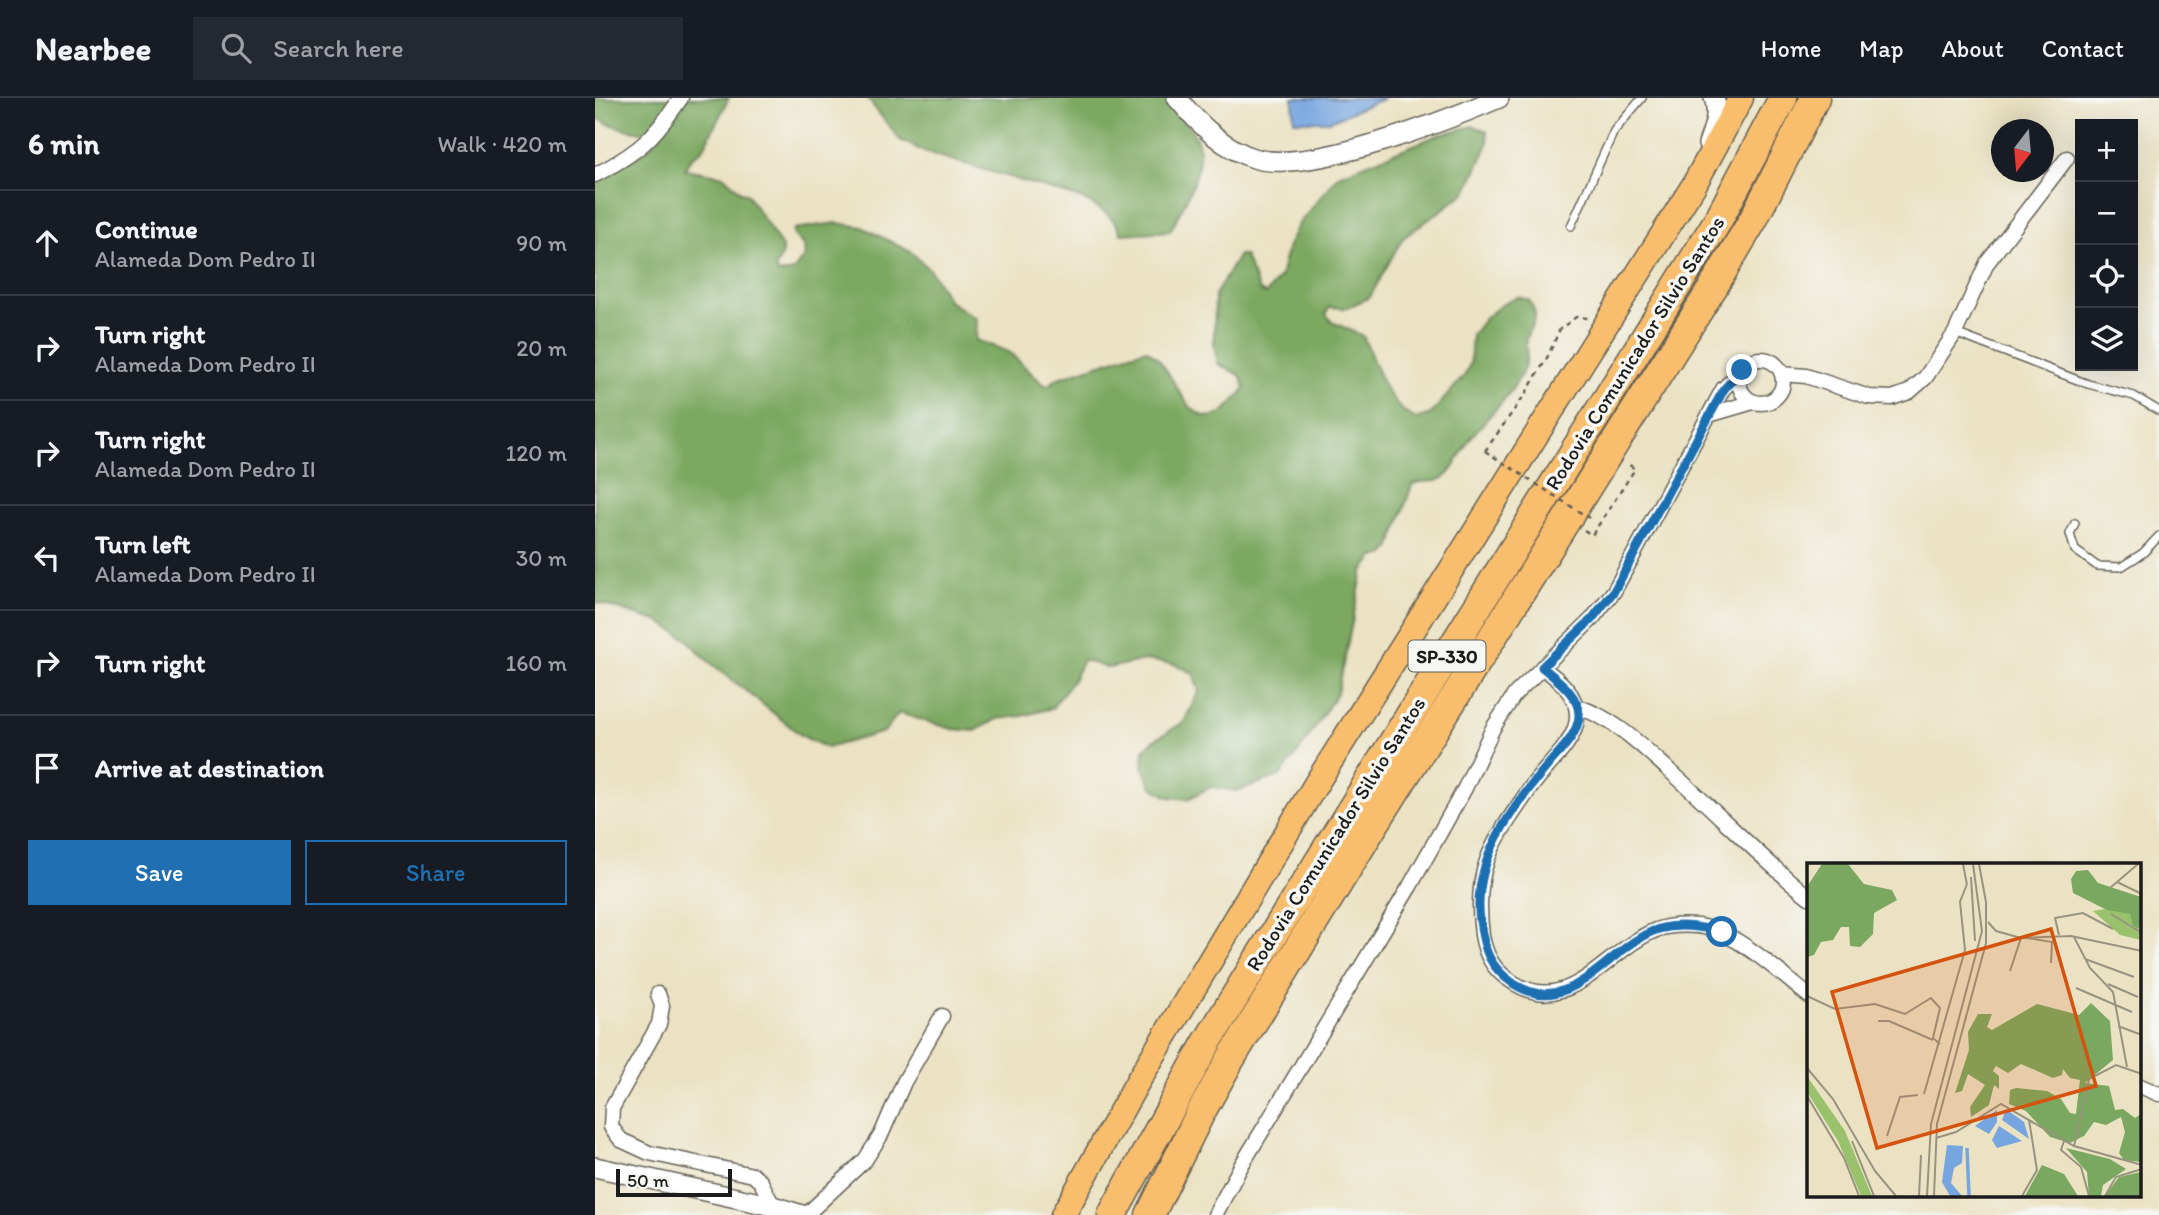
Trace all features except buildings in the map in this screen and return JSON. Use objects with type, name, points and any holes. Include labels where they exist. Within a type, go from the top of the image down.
[{"type":"highway","points":[[1063,1215],[1138,1081],[1316,784],[1694,185],[1741,98]]},
{"type":"highway","name":"Rodovia Comunicador Silvio Santos","points":[[1112,1215],[1206,1044],[1717,222],[1783,98]]},
{"type":"highway","name":"Rodovia Comunicador Silvio Santos","points":[[1150,1215],[1230,1060],[1384,809],[1578,518],[1753,220],[1815,98]]},
{"type":"highway","points":[[1157,1215],[1170,1173]]},
{"type":"street","points":[[595,175],[627,158],[658,132],[681,98]]},
{"type":"street","points":[[1177,98],[1198,122],[1222,142],[1257,159],[1292,162],[1347,151],[1499,98]]},
{"type":"street","points":[[1694,185],[1715,122],[1717,107],[1714,98]]},
{"type":"street","points":[[1782,374],[1806,376],[1869,397],[1892,398],[1909,392],[1926,379],[1955,333],[1987,263],[2067,158]]},
{"type":"street","points":[[1215,1215],[1241,1166],[1410,886],[1465,788],[1493,728],[1515,694],[1592,619],[1614,591],[1724,389],[1742,370],[1753,361],[1767,360],[1779,368],[1783,388],[1775,399],[1760,404],[1753,402],[1739,384],[1742,370]]},
{"type":"street","points":[[1712,414],[1753,402]]},
{"type":"street","points":[[1542,667],[1566,687],[1578,707],[1578,723],[1567,742],[1511,815],[1497,837],[1482,871],[1478,906],[1484,946],[1496,970],[1517,986],[1535,992],[1555,992],[1576,986],[1657,929],[1700,926],[1722,932],[1807,994]]},
{"type":"street","points":[[1578,707],[1605,718],[1632,737],[1775,870],[1807,895]]},
{"type":"street","points":[[658,994],[662,1006],[659,1024],[611,1108],[611,1127],[621,1140],[649,1153],[753,1175],[791,1212]]},
{"type":"street","points":[[595,1167],[791,1212],[865,1160],[881,1135],[904,1082],[942,1016]]},
{"type":"street","points":[[2141,1086],[2159,1094]]},
{"type":"lane","points":[[1571,226],[1613,131],[1642,98]]},
{"type":"lane","points":[[1955,333],[2088,384],[2134,396],[2159,411]]},
{"type":"lane","points":[[2075,523],[2070,534],[2075,550],[2097,566],[2121,567],[2143,552],[2159,536]]},
{"type":"path","points":[[1609,319],[1577,317],[1560,329],[1547,358],[1526,393],[1485,451],[1578,518],[1592,535],[1635,469],[1627,463]]},
{"type":"green space","points":[[595,98],[729,98],[703,149],[690,159],[685,169],[724,176],[741,192],[747,194],[782,247],[782,255],[775,268],[779,274],[793,271],[805,255],[804,246],[793,234],[794,229],[837,223],[862,227],[911,252],[930,270],[949,301],[977,319],[976,340],[1009,352],[1043,384],[1049,385],[1058,378],[1146,349],[1159,360],[1193,410],[1212,417],[1226,410],[1245,388],[1240,375],[1218,364],[1214,346],[1215,295],[1239,255],[1244,255],[1260,291],[1266,294],[1280,277],[1288,246],[1298,225],[1338,175],[1441,134],[1474,126],[1487,131],[1488,144],[1466,192],[1402,239],[1370,297],[1347,308],[1329,307],[1326,314],[1332,322],[1363,336],[1389,394],[1406,413],[1416,419],[1431,414],[1465,375],[1470,364],[1472,335],[1486,317],[1504,303],[1518,297],[1529,300],[1535,312],[1526,339],[1526,361],[1517,382],[1470,439],[1447,475],[1439,480],[1412,485],[1390,549],[1385,554],[1374,557],[1363,571],[1337,693],[1280,776],[1237,791],[1211,787],[1188,799],[1168,797],[1152,787],[1143,768],[1144,750],[1154,740],[1184,722],[1199,691],[1193,673],[1174,664],[1145,660],[1108,668],[1083,660],[1073,680],[1052,708],[997,719],[975,731],[952,729],[899,713],[884,732],[827,748],[802,736],[706,659],[688,640],[660,622],[595,602],[595,170],[632,160],[660,135],[626,129],[602,121],[595,116]]},
{"type":"green space","points":[[867,98],[1168,98],[1196,138],[1198,165],[1191,188],[1170,231],[1121,234],[1119,228],[1100,209],[1082,199],[925,152],[900,140]]},
{"type":"water","points":[[1293,98],[1385,98],[1330,121],[1294,121]]},
{"type":"route","points":[[1722,932],[1700,926],[1657,929],[1576,986],[1555,992],[1535,992],[1517,986],[1496,970],[1484,946],[1478,906],[1482,871],[1497,837],[1578,723],[1578,707],[1566,687],[1542,667],[1592,619],[1614,591],[1724,389],[1742,370]]}]
